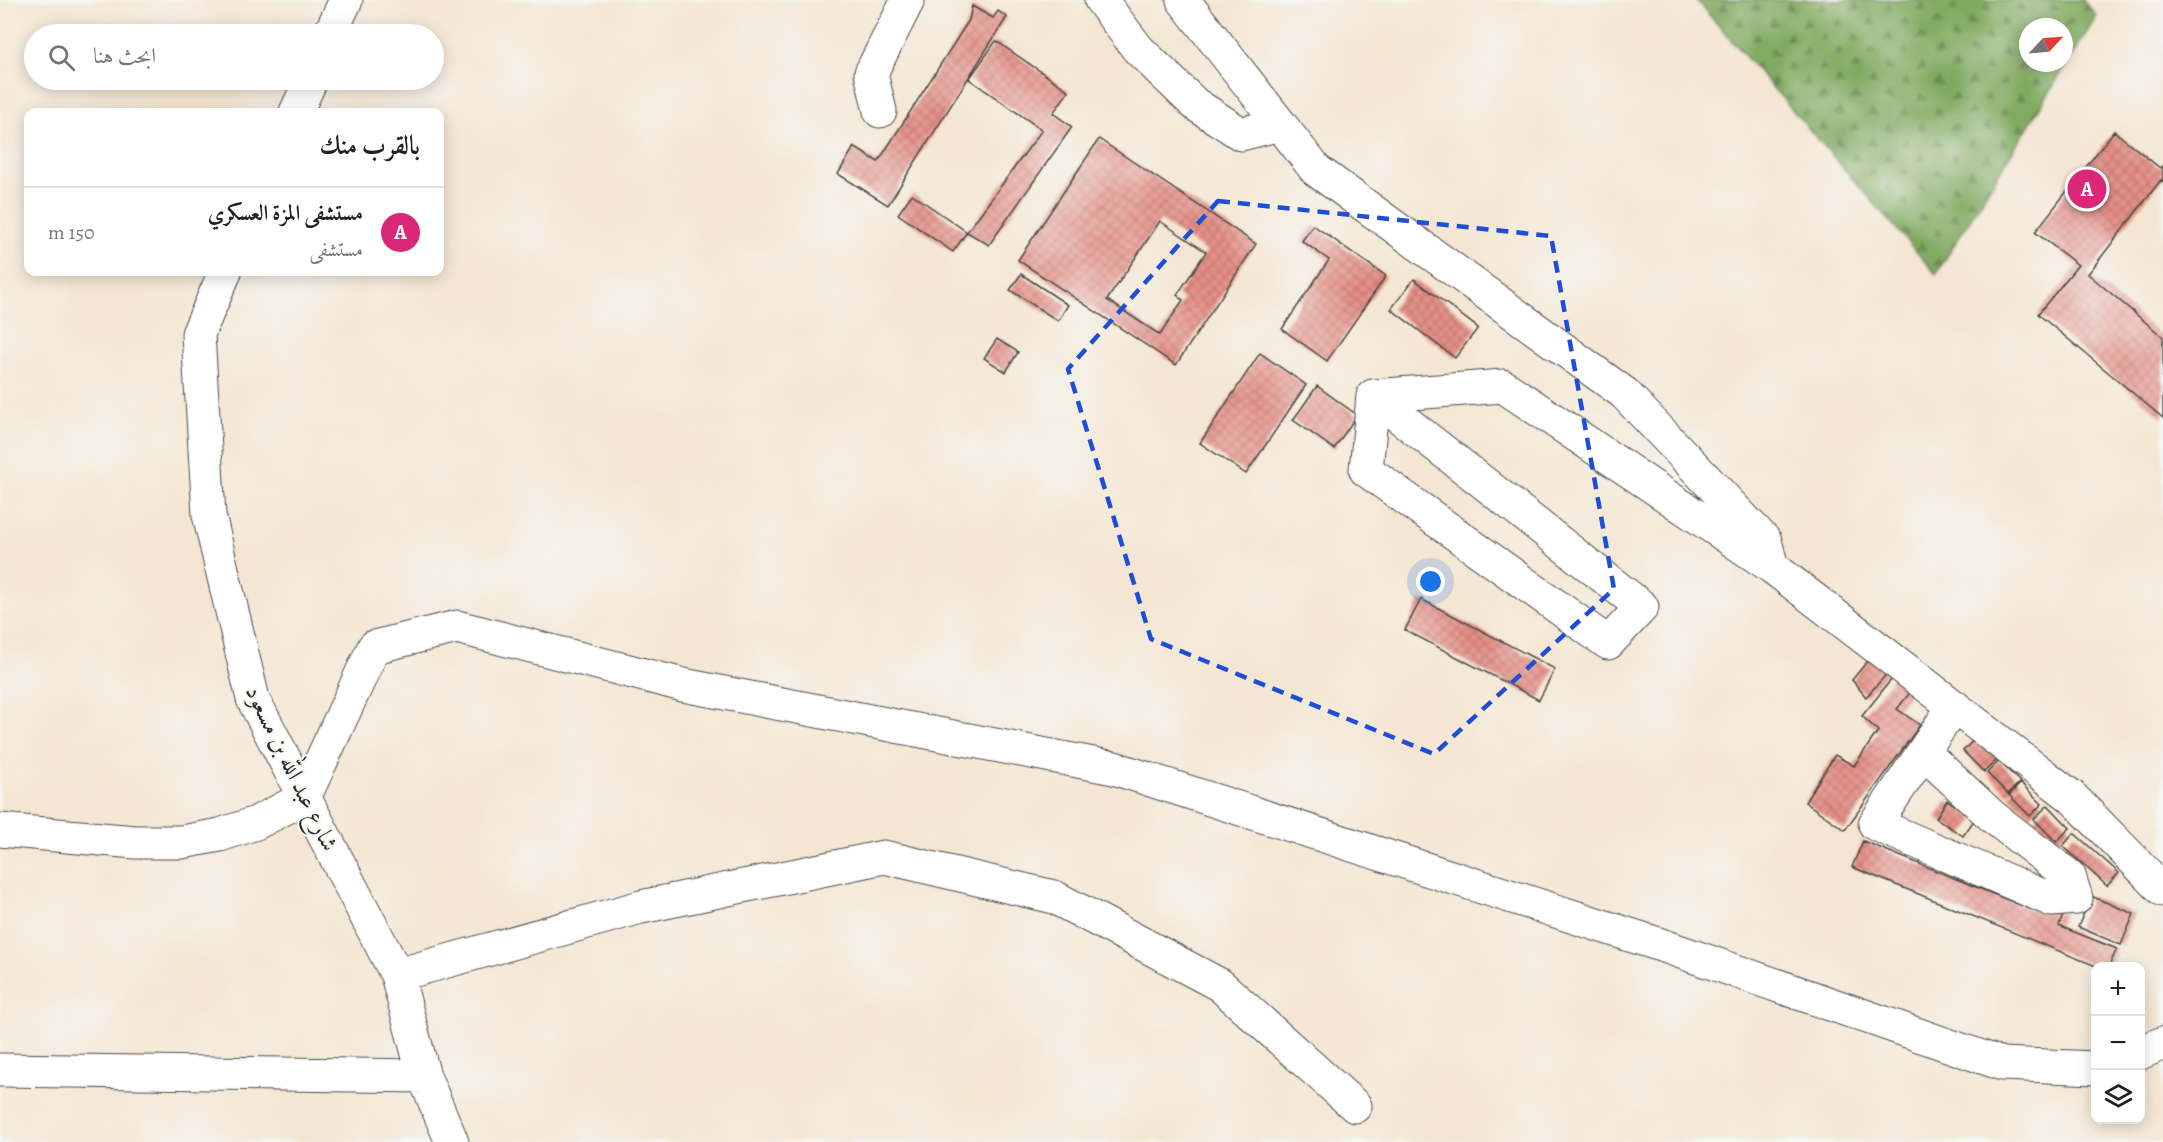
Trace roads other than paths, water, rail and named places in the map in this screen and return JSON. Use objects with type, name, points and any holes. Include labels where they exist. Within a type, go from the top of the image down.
[{"type":"street","points":[[335,24],[346,0]]},
{"type":"street","points":[[880,111],[871,73],[908,0]]},
{"type":"street","points":[[1101,0],[1138,49],[1195,104],[1241,134],[1280,124]]},
{"type":"street","points":[[1183,0],[1316,170],[1624,393],[1765,541],[1772,567]]},
{"type":"street","points":[[298,108],[306,90]]},
{"type":"street","name":"شارع عبد الله بن مسعود","points":[[223,276],[198,334],[209,515],[253,699],[397,975],[424,1076],[452,1142]]},
{"type":"street","points":[[1373,396],[1503,386],[1772,567],[2072,797],[2163,890]]},
{"type":"street","points":[[1373,396],[1642,607],[1608,643],[1366,470],[1373,396]]},
{"type":"street","points":[[0,830],[135,842],[182,842],[220,835],[256,823],[304,798],[374,647],[457,627],[683,685],[1114,768],[1653,942],[2002,1064],[2091,1068]]},
{"type":"street","points":[[1923,752],[1993,817],[2069,876],[2076,898],[2052,900],[1875,824],[1953,706]]},
{"type":"street","points":[[397,975],[641,907],[884,856],[1054,897],[1220,985],[1355,1106]]},
{"type":"street","points":[[2145,1051],[2163,1043]]},
{"type":"street","points":[[0,1070],[424,1076]]},
{"type":"place","name":"مستشفى المزة العسكري","points":[[2087,189]]}]
